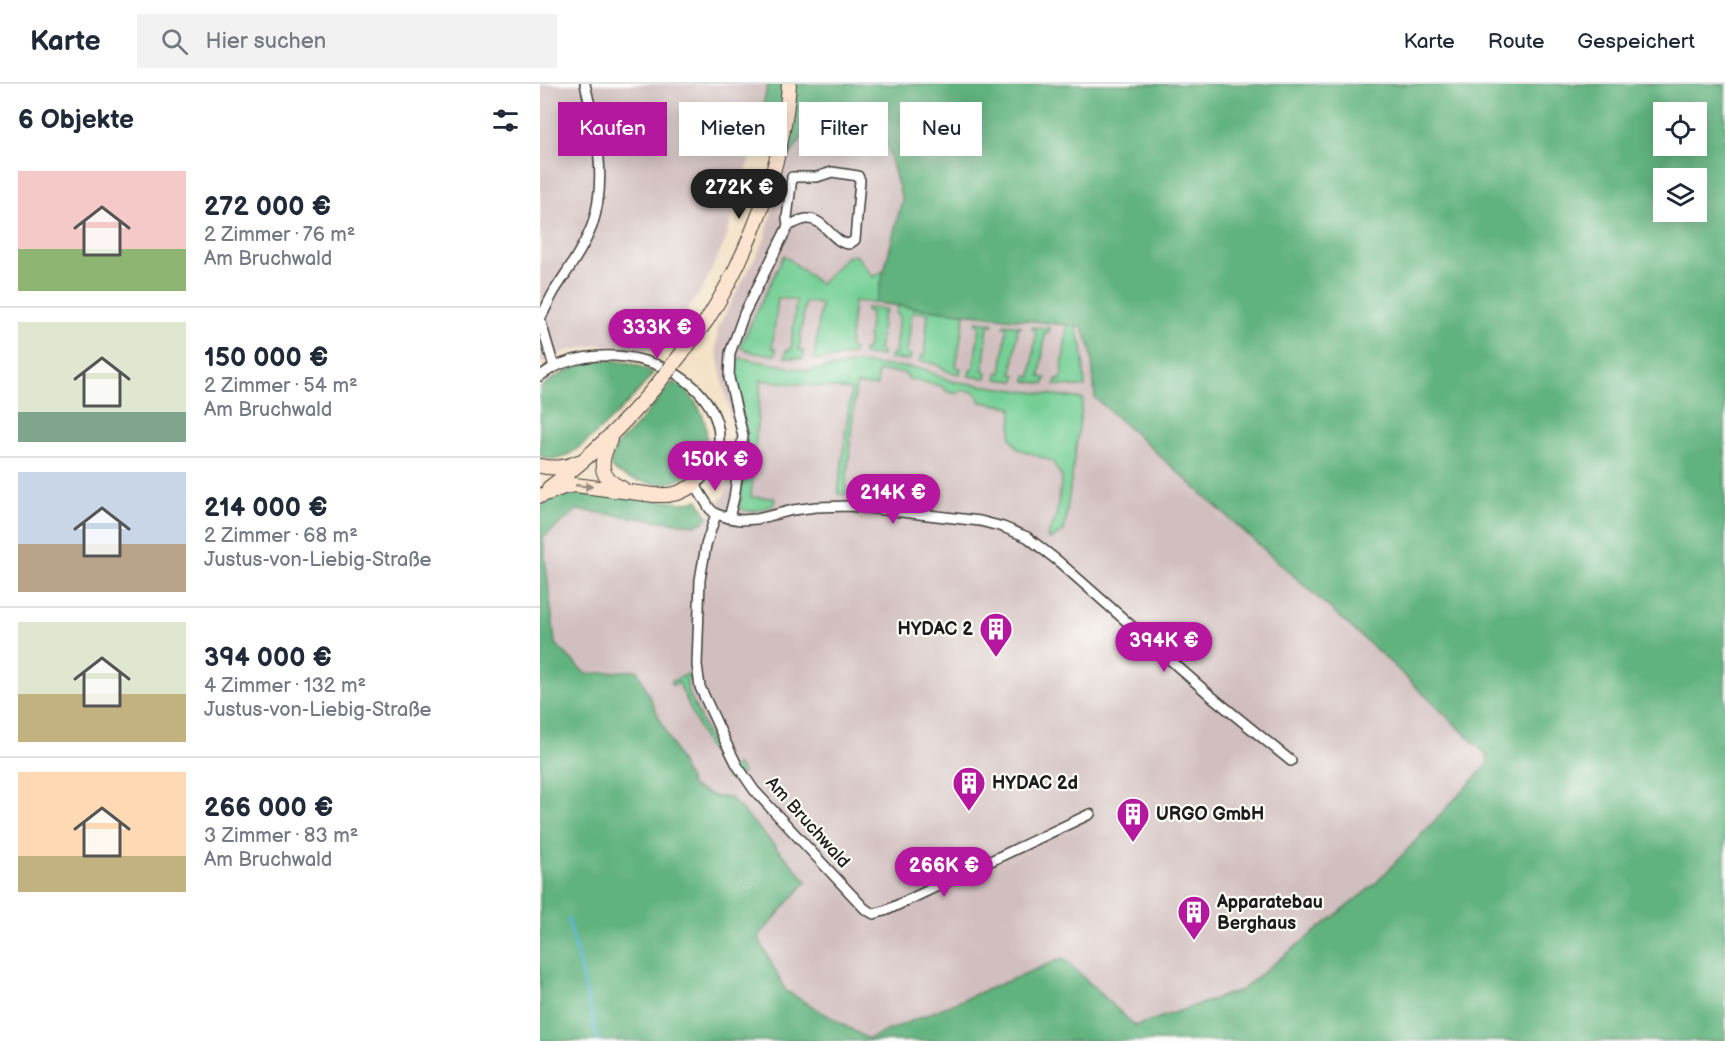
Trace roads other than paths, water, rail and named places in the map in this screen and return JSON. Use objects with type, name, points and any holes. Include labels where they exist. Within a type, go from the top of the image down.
[{"type":"main road","points":[[540,495],[588,458],[616,430],[656,386],[706,320],[737,266],[760,209],[779,149],[789,84]]},
{"type":"main road","points":[[616,430],[605,450],[602,462],[603,471],[610,482],[630,491]]},
{"type":"main road","points":[[540,466],[561,468],[588,458]]},
{"type":"main road","points":[[540,495],[574,485],[668,495],[695,485]]},
{"type":"street","points":[[554,367],[540,319],[591,228],[600,188],[597,137],[585,84]]},
{"type":"street","points":[[729,518],[743,436],[729,378],[730,353],[744,314],[788,226],[792,177],[817,177],[832,172],[858,176],[860,180],[855,240],[849,244],[842,244],[819,223],[809,219],[788,226]]},
{"type":"street","points":[[540,376],[568,362],[619,356],[634,358],[661,367],[696,389],[706,400],[719,430],[714,462],[706,475],[695,485],[710,509],[716,514],[741,520],[816,507],[850,506],[981,521],[1027,537],[1058,561],[1211,696],[1291,761]]},
{"type":"street","name":"Am Bruchwald","points":[[716,514],[706,545],[700,580],[697,665],[700,687],[737,765],[754,790],[865,909],[874,914],[887,910],[1090,814]]},
{"type":"waterway","points":[[568,918],[598,1041]]},
{"type":"place","name":"HYDAC 2","points":[[996,658]]},
{"type":"place","name":"HYDAC 2d","points":[[969,812]]},
{"type":"place","name":"URGO GmbH","points":[[1133,843]]},
{"type":"place","name":"Apparatebau Berghaus","points":[[1194,941]]}]
